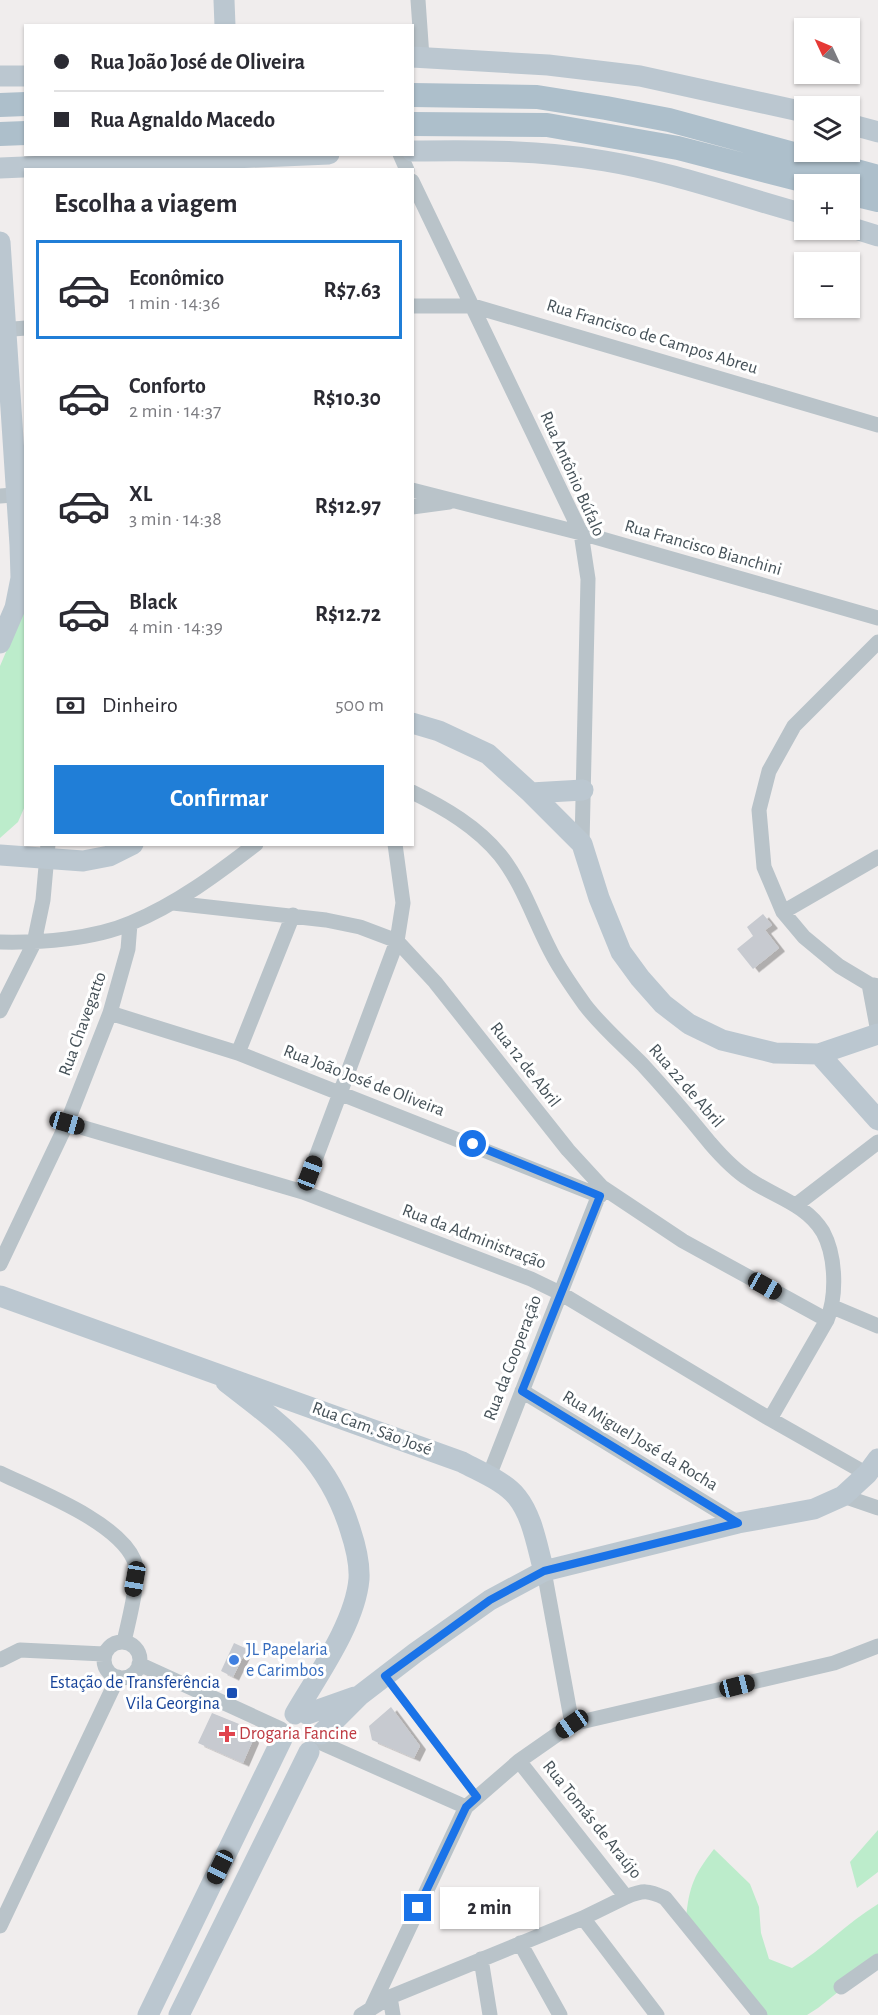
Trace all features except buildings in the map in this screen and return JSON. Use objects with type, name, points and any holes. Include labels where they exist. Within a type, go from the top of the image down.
[{"type":"main road","points":[[224,0],[225,24]]},
{"type":"main road","points":[[417,57],[548,65],[640,76],[794,110]]},
{"type":"main road","points":[[0,76],[24,76]]},
{"type":"main road","points":[[414,95],[466,94],[537,97],[606,108],[669,120],[878,177]]},
{"type":"main road","points":[[0,105],[24,104]]},
{"type":"main road","points":[[414,124],[547,125],[678,148],[794,178]]},
{"type":"main road","points":[[860,127],[878,132]]},
{"type":"main road","points":[[0,134],[24,133]]},
{"type":"main road","points":[[414,151],[538,152],[606,161],[666,175],[794,211]]},
{"type":"main road","points":[[0,168],[282,156]]},
{"type":"main road","points":[[860,196],[878,200]]},
{"type":"main road","points":[[860,230],[878,236]]},
{"type":"main road","points":[[0,242],[10,329],[14,495],[23,573],[15,608],[0,642]]},
{"type":"main road","points":[[414,724],[439,731],[488,754],[582,844],[599,898],[621,952],[663,1004],[689,1024],[722,1040],[775,1053],[819,1054],[878,1033]]},
{"type":"main road","points":[[531,793],[583,790]]},
{"type":"main road","points":[[0,855],[48,851],[83,861],[109,856],[129,846]]},
{"type":"main road","points":[[819,1054],[878,1120]]},
{"type":"main road","name":"Rua Cam. São José","points":[[0,1296],[462,1462],[489,1476],[516,1496],[528,1516],[544,1571]]},
{"type":"main road","points":[[148,2015],[291,1724],[341,1636],[359,1578],[356,1546],[335,1490],[316,1461],[288,1431],[212,1371]]},
{"type":"main road","points":[[288,1431],[296,1414],[306,1405]]},
{"type":"main road","points":[[179,2015],[317,1743],[358,1696],[490,1600],[544,1571],[738,1523],[814,1509],[843,1496],[872,1466]]},
{"type":"main road","points":[[291,1724],[358,1696]]},
{"type":"main road","points":[[315,1718],[320,1725],[317,1743],[301,1753],[293,1752],[286,1747],[291,1724],[315,1718]]},
{"type":"street","points":[[417,57],[418,0]]},
{"type":"street","name":"Rua Antônio Búfalo","points":[[414,185],[581,533],[588,579],[582,844]]},
{"type":"street","name":"Rua Francisco de Campos Abreu","points":[[414,306],[473,306],[878,425]]},
{"type":"street","name":"Rua Francisco Bianchini","points":[[414,490],[581,533],[878,618]]},
{"type":"street","points":[[414,507],[461,501]]},
{"type":"street","points":[[878,642],[794,726],[769,771],[759,810],[764,867],[783,912],[804,937],[838,966],[874,985],[878,1033]]},
{"type":"street","name":"Rua 22 de Abril","points":[[414,793],[438,805],[473,828],[500,855],[518,882],[551,953],[587,1007],[672,1096],[716,1150],[733,1168],[751,1181],[796,1205],[810,1216],[823,1233],[831,1258],[834,1286],[830,1314],[770,1419]]},
{"type":"street","points":[[0,942],[34,943],[79,937],[130,924],[172,903],[253,846]]},
{"type":"street","points":[[303,1192],[397,941],[403,903],[394,846]]},
{"type":"street","points":[[0,1011],[34,943],[44,900],[48,851]]},
{"type":"street","points":[[783,912],[878,857]]},
{"type":"street","name":"Rua 12 de Abril","points":[[172,903],[293,915],[360,927],[397,941],[435,982],[601,1191],[683,1241],[830,1314],[878,1326]]},
{"type":"street","points":[[238,1053],[293,915]]},
{"type":"street","name":"Rua Chavegatto","points":[[0,1264],[67,1123],[110,1013],[128,949],[130,924]]},
{"type":"street","name":"Rua João José de Oliveira","points":[[110,1013],[238,1053],[601,1191]]},
{"type":"street","name":"Rua da Administração","points":[[67,1123],[303,1192],[531,1279],[560,1293],[770,1419],[872,1466]]},
{"type":"street","points":[[796,1205],[878,1142]]},
{"type":"street","name":"Rua da Cooperação","points":[[489,1476],[601,1191]]},
{"type":"street","name":"Rua Miguel José da Rocha","points":[[522,1391],[738,1523]]},
{"type":"street","points":[[0,1473],[98,1521],[124,1545],[134,1561],[135,1579],[124,1642]]},
{"type":"street","points":[[843,1496],[878,1508]]},
{"type":"street","name":"Rua Cam. São José","points":[[544,1571],[572,1724]]},
{"type":"street","points":[[124,1642],[135,1647],[139,1664],[137,1670],[128,1677],[118,1677],[111,1675],[104,1666],[104,1654],[112,1645],[124,1642]]},
{"type":"street","points":[[366,2012],[472,1802],[519,1761],[572,1724],[834,1663],[878,1646]]},
{"type":"street","points":[[0,1660],[20,1650],[104,1654]]},
{"type":"street","points":[[139,1664],[291,1724]]},
{"type":"street","points":[[0,1926],[118,1677]]},
{"type":"street","points":[[317,1743],[472,1802]]},
{"type":"street","name":"Rua Tomás de Araújo","points":[[519,1761],[626,1897],[641,1891],[653,1892],[665,1898],[760,2015]]},
{"type":"street","points":[[366,2012],[390,1997],[583,1918],[626,1897]]},
{"type":"street","points":[[583,1918],[657,2015]]},
{"type":"street","points":[[520,1943],[560,2015]]},
{"type":"street","points":[[482,1959],[490,2015]]},
{"type":"street","points":[[841,1987],[878,1961]]},
{"type":"street","points":[[390,1997],[393,2015]]},
{"type":"lane","points":[[385,1676],[472,1802]]},
{"type":"green space","points":[[24,607],[24,808],[18,822],[0,838],[0,666]]},
{"type":"green space","points":[[878,1830],[878,1872],[857,1888],[850,1862]]},
{"type":"green space","points":[[714,1849],[750,1884],[759,1907],[761,1933],[769,1959],[792,1968],[878,1904],[878,1960],[807,2015],[764,2015],[686,1919],[694,1881]]},
{"type":"place","name":"JL Papelaria e Carimbos","points":[[234,1660]]},
{"type":"place","name":"Estação de Transferência Vila Georgina","points":[[232,1693]]},
{"type":"place","name":"Drogaria Fancine","points":[[227,1734]]},
{"type":"route","points":[[418,1908],[466,1807],[477,1797],[385,1676],[490,1600],[544,1571],[738,1523],[522,1391],[600,1196],[473,1144]]}]
